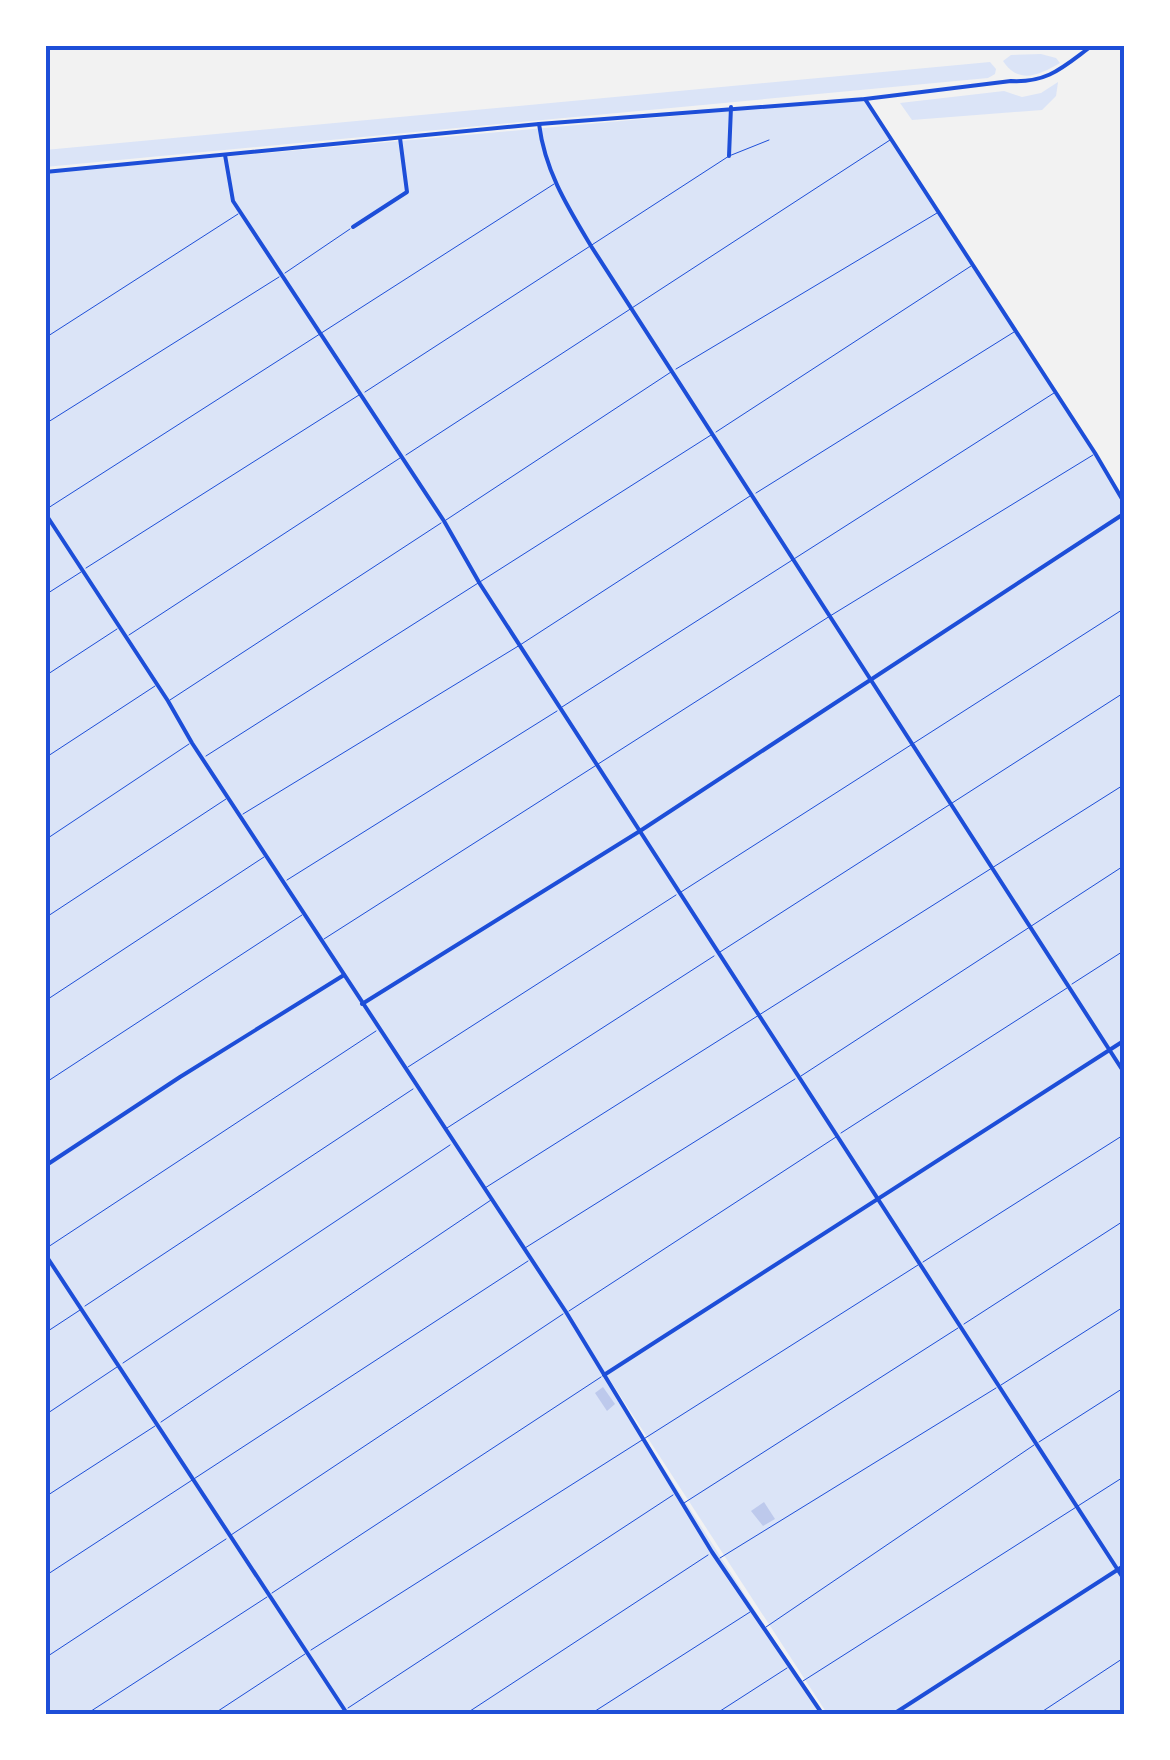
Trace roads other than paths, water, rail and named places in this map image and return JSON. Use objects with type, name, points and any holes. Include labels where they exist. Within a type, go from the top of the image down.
[{"type":"street","points":[[45,172],[539,124],[865,99],[1011,81],[1034,82],[1047,78],[1093,45]]},
{"type":"street","points":[[865,99],[1096,453],[1125,504]]},
{"type":"street","points":[[729,156],[731,107]]},
{"type":"street","points":[[539,124],[542,154],[554,184],[591,246],[1125,1074]]},
{"type":"street","points":[[352,227],[407,192],[400,138]]},
{"type":"street","points":[[225,155],[233,200],[240,212],[444,521],[480,584],[1125,1581]]},
{"type":"street","points":[[362,1004],[640,831],[1125,513]]},
{"type":"street","points":[[46,515],[532,1259],[712,1552],[823,1715]]},
{"type":"street","points":[[45,1166],[344,975]]},
{"type":"street","points":[[604,1376],[1125,1040]]},
{"type":"street","points":[[45,1251],[347,1712]]},
{"type":"street","points":[[892,1715],[1125,1564]]},
{"type":"lane","points":[[126,637],[892,138]]},
{"type":"lane","points":[[45,595],[729,156],[769,140]]},
{"type":"lane","points":[[46,515],[318,333],[554,184]]},
{"type":"lane","points":[[168,701],[673,371],[940,211]]},
{"type":"lane","points":[[45,338],[240,212]]},
{"type":"lane","points":[[45,424],[352,227]]},
{"type":"lane","points":[[203,758],[974,264]]},
{"type":"lane","points":[[241,815],[520,644],[1016,330]]},
{"type":"lane","points":[[284,882],[1056,392]]},
{"type":"lane","points":[[322,940],[830,616],[1096,453]]},
{"type":"lane","points":[[406,1068],[1125,608]]},
{"type":"lane","points":[[45,676],[120,627]]},
{"type":"lane","points":[[45,758],[157,684]]},
{"type":"lane","points":[[445,1129],[1125,692]]},
{"type":"lane","points":[[45,840],[192,743]]},
{"type":"lane","points":[[484,1189],[1125,784]]},
{"type":"lane","points":[[45,918],[228,797]]},
{"type":"lane","points":[[45,1001],[267,856]]},
{"type":"lane","points":[[524,1248],[799,1077],[1125,865]]},
{"type":"lane","points":[[45,1083],[305,913]]},
{"type":"lane","points":[[45,1658],[566,1312],[1125,950]]},
{"type":"lane","points":[[45,1251],[380,1029]]},
{"type":"lane","points":[[45,1333],[418,1086]]},
{"type":"lane","points":[[212,1715],[1125,1134]]},
{"type":"lane","points":[[45,1414],[454,1143]]},
{"type":"lane","points":[[45,1498],[491,1200]]},
{"type":"lane","points":[[684,1503],[1125,1220]]},
{"type":"lane","points":[[45,1576],[532,1259]]},
{"type":"lane","points":[[718,1560],[1125,1306]]},
{"type":"lane","points":[[86,1715],[604,1376]]},
{"type":"lane","points":[[764,1628],[1125,1387]]},
{"type":"lane","points":[[800,1683],[1125,1476]]},
{"type":"lane","points":[[337,1715],[677,1492]]},
{"type":"lane","points":[[464,1715],[712,1552]]},
{"type":"lane","points":[[589,1715],[752,1611]]},
{"type":"lane","points":[[1037,1715],[1125,1657]]},
{"type":"lane","points":[[714,1715],[788,1667]]}]
